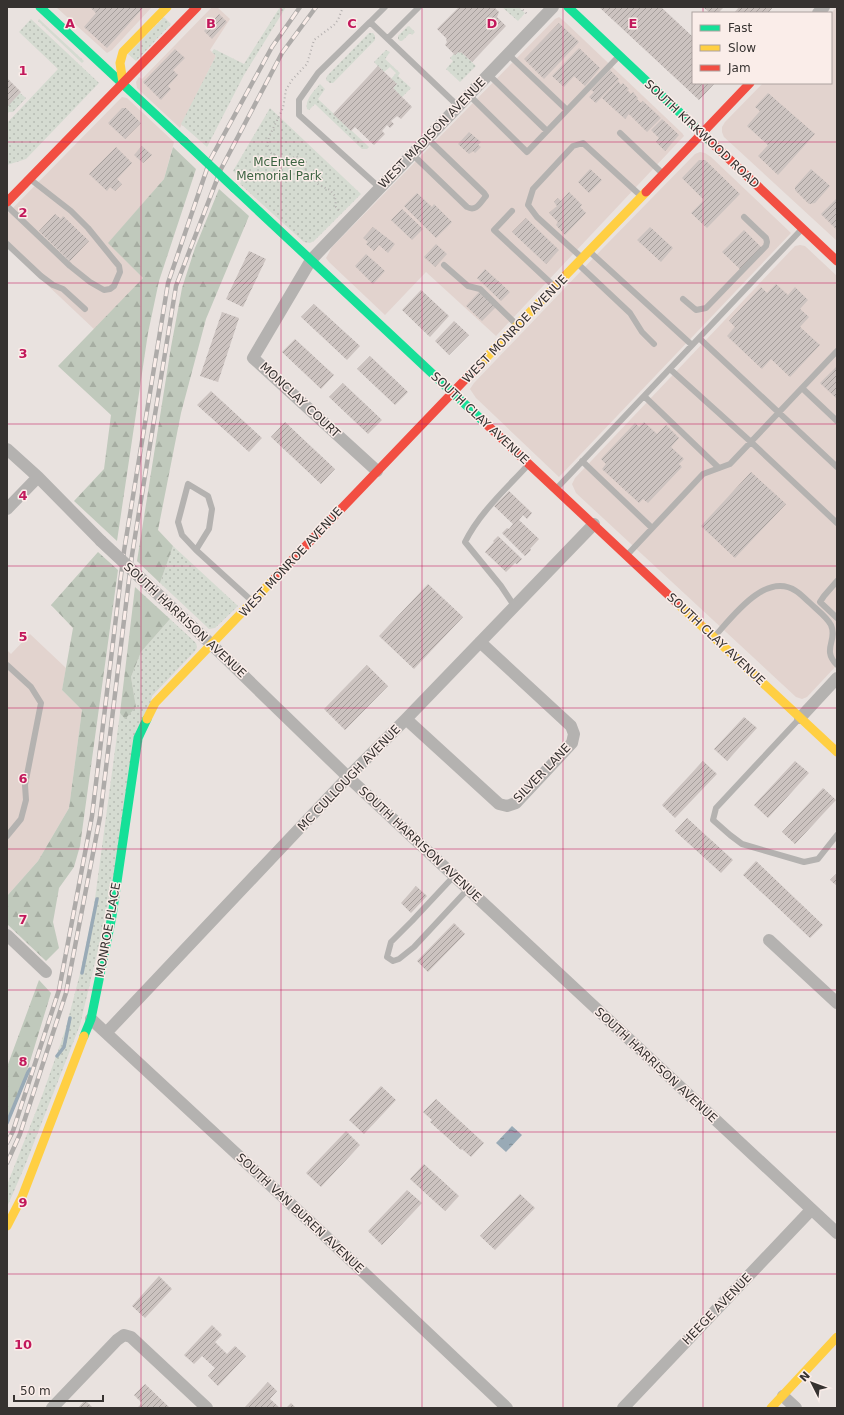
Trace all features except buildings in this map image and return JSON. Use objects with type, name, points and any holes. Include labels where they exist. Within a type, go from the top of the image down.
[{"type":"street","name":"SOUTH CLAY AVENUE","points":[[40,7],[837,752]]},
{"type":"street","points":[[123,83],[120,65],[124,52],[167,7]]},
{"type":"street","points":[[7,202],[197,7]]},
{"type":"street","name":"WEST MADISON AVENUE","points":[[311,260],[553,7]]},
{"type":"street","name":"SOUTH KIRKWOOD ROAD","points":[[568,7],[837,261]]},
{"type":"street","name":"WEST MONROE AVENUE","points":[[212,645],[749,84]]},
{"type":"street","name":"MONCLAY COURT","points":[[311,260],[253,358],[377,471]]},
{"type":"street","name":"SOUTH HARRISON AVENUE","points":[[7,449],[38,477],[101,541],[212,645],[348,777],[837,1233]]},
{"type":"street","points":[[7,509],[38,477]]},
{"type":"street","name":"MC CULLOUGH AVENUE","points":[[106,1033],[348,777],[594,524]]},
{"type":"street","name":"SILVER LANE","points":[[406,719],[498,804],[507,806],[516,803],[572,743],[574,734],[571,726],[480,642]]},
{"type":"street","name":"MONROE PLACE","points":[[7,1226],[22,1197],[91,1019],[112,916],[138,738],[155,703],[212,645]]},
{"type":"street","points":[[800,718],[837,678]]},
{"type":"street","points":[[7,935],[46,972]]},
{"type":"street","points":[[769,940],[837,1003]]},
{"type":"street","name":"SOUTH VAN BUREN AVENUE","points":[[91,1019],[321,1232],[507,1408]]},
{"type":"street","name":"HEEGE AVENUE","points":[[622,1408],[811,1210]]},
{"type":"street","points":[[52,1408],[117,1340],[124,1335],[131,1337],[207,1408]]},
{"type":"street","points":[[771,1408],[837,1337]]},
{"type":"street","points":[[783,1396],[796,1408]]},
{"type":"lane","points":[[380,188],[299,115],[299,100],[318,73],[385,7]]},
{"type":"lane","points":[[388,38],[419,7]]},
{"type":"lane","points":[[370,22],[458,106]]},
{"type":"lane","points":[[508,54],[568,110]]},
{"type":"lane","points":[[469,95],[527,152],[620,55]]},
{"type":"lane","points":[[488,74],[547,131]]},
{"type":"lane","points":[[620,133],[663,174]]},
{"type":"lane","points":[[412,154],[467,207],[471,209],[475,208],[486,196],[484,193],[427,138]]},
{"type":"lane","points":[[642,196],[583,143],[572,146],[534,189],[528,205],[537,218],[630,313],[642,332],[654,344]]},
{"type":"lane","points":[[7,206],[70,266],[90,282],[104,290],[110,289],[114,286],[120,272],[119,266],[88,228],[70,211],[30,179]]},
{"type":"lane","points":[[512,212],[494,230],[555,287]]},
{"type":"lane","points":[[683,299],[696,310],[706,308],[766,246],[766,238],[744,216]]},
{"type":"lane","points":[[556,489],[803,229]]},
{"type":"lane","points":[[7,244],[41,276],[63,289],[85,308]]},
{"type":"lane","points":[[590,251],[692,345]]},
{"type":"lane","points":[[444,265],[468,286],[480,289],[518,326]]},
{"type":"lane","points":[[699,338],[837,467]]},
{"type":"lane","points":[[627,555],[703,474],[730,464],[837,351]]},
{"type":"lane","points":[[670,368],[837,523]]},
{"type":"lane","points":[[802,388],[837,421]]},
{"type":"lane","points":[[644,396],[719,468]]},
{"type":"lane","points":[[582,461],[652,528]]},
{"type":"lane","points":[[515,606],[501,586],[465,542],[470,531],[484,513],[529,464]]},
{"type":"lane","points":[[196,550],[209,528],[212,509],[208,496],[188,484],[178,522],[182,535],[196,550],[253,602]]},
{"type":"lane","points":[[837,581],[820,602],[837,618]]},
{"type":"lane","points":[[714,637],[747,602],[761,590],[778,586],[787,587],[795,590],[804,597],[831,624],[832,638],[829,652],[830,656],[837,664]]},
{"type":"lane","points":[[7,665],[31,687],[42,703],[25,785],[26,800],[20,819],[7,836]]},
{"type":"lane","points":[[800,718],[716,808],[713,820],[742,844],[804,862],[818,859],[837,835]]},
{"type":"lane","points":[[454,876],[391,942],[387,957],[393,961],[400,959],[414,947],[468,889]]},
{"type":"path","points":[[520,7],[527,14]]},
{"type":"shaded area","points":[[56,7],[152,7],[112,50],[107,53]]},
{"type":"shaded area","points":[[212,7],[217,7],[230,19],[210,50],[216,56],[180,128],[137,88],[136,82],[139,77],[142,79]]},
{"type":"shaded area","points":[[837,7],[837,241],[724,137],[722,132],[722,127],[725,122],[762,84],[832,84],[832,12]]},
{"type":"shaded area","points":[[559,17],[684,136],[496,336],[426,272],[385,315],[329,262],[326,258],[332,247],[555,19]]},
{"type":"shaded area","points":[[122,97],[127,98],[174,142],[164,179],[109,243],[143,278],[95,330],[7,247],[7,214]]},
{"type":"shaded area","points":[[700,152],[711,157],[791,233],[559,477],[476,398],[470,389],[474,383],[603,248],[695,154]]},
{"type":"shaded area","points":[[795,246],[805,246],[837,276],[837,665],[807,697],[802,699],[796,697],[576,493],[572,484],[575,478]]},
{"type":"shaded area","points":[[30,634],[66,668],[62,690],[82,710],[69,808],[38,861],[7,896],[7,650],[11,654]]},
{"type":"green space","points":[[280,7],[286,7],[244,75],[207,147],[181,124],[216,56],[212,52],[214,49],[244,64]]},
{"type":"green space","points":[[502,7],[518,7],[525,13],[518,21]]},
{"type":"green space","points":[[164,17],[171,24],[136,61],[128,54]]},
{"type":"green space","points":[[31,19],[99,83],[26,159],[7,165],[7,123],[58,69],[19,32]]},
{"type":"green space","points":[[39,19],[84,61],[82,63],[38,21]]},
{"type":"green space","points":[[408,26],[415,32],[412,35],[410,33],[402,41],[400,41],[398,36]]},
{"type":"green space","points":[[369,33],[373,33],[375,40],[333,83],[326,80],[327,76]]},
{"type":"green space","points":[[386,50],[390,52],[385,59],[400,73],[398,76],[411,88],[402,97],[393,88],[397,84],[391,79],[396,73],[390,67],[384,72],[374,62]]},
{"type":"green space","points":[[458,52],[461,52],[476,66],[460,82],[446,69],[453,61],[450,58]]},
{"type":"green space","points":[[320,84],[325,89],[318,99],[369,147],[367,149],[362,149],[315,104],[309,110],[307,109],[307,102]]},
{"type":"green space","points":[[20,93],[26,98],[13,112],[9,112],[7,114],[7,107]]},
{"type":"green space","name":"McEntee Memorial Park","points":[[270,108],[361,194],[314,241],[310,243],[304,242],[240,184],[242,179],[233,171]]},
{"type":"green space","points":[[173,147],[196,169],[159,281],[148,333],[117,541],[74,501],[104,469],[111,415],[58,366],[143,278],[108,243],[164,179]]},
{"type":"green space","points":[[219,189],[249,216],[206,319],[181,413],[158,530],[173,546],[160,583],[137,561],[171,347],[182,288],[195,248]]},
{"type":"green space","points":[[173,546],[238,606],[215,628],[209,629],[160,583]]},
{"type":"green space","points":[[98,552],[118,570],[80,846],[74,867],[59,888],[53,922],[59,948],[46,961],[7,924],[7,896],[38,861],[69,808],[82,710],[62,690],[73,628],[51,605]]},
{"type":"green space","points":[[135,587],[170,619],[141,652],[131,677],[136,707],[125,719],[120,713]]},
{"type":"green space","points":[[170,619],[196,643],[197,647],[196,650],[152,696],[101,937],[80,1025],[24,1168],[7,1207],[7,1185],[42,1096],[65,1031],[81,970],[94,906],[120,713],[125,718],[136,707],[131,677],[141,652]]},
{"type":"green space","points":[[39,980],[51,993],[28,1068],[7,1123],[7,1067]]},
{"type":"water","points":[[512,1126],[522,1135],[506,1152],[496,1143]]},
{"type":"waterway","points":[[82,973],[97,899]]},
{"type":"waterway","points":[[57,1056],[64,1047],[70,1018]]},
{"type":"waterway","points":[[7,1123],[30,1069]]},
{"type":"railway","points":[[7,1143],[13,1131],[59,990],[92,816],[124,551],[168,283],[210,160],[272,47],[300,7]]},
{"type":"railway","points":[[7,1163],[20,1134],[66,993],[100,817],[132,555],[176,286],[221,169],[282,53],[316,7]]},
{"type":"traffic: fast","points":[[40,7],[184,141]]},
{"type":"traffic: fast","points":[[568,7],[711,142]]},
{"type":"traffic: fast","points":[[184,141],[234,188]]},
{"type":"traffic: fast","points":[[234,188],[484,422]]},
{"type":"traffic: fast","points":[[84,1036],[91,1019],[112,916],[138,738],[147,719]]},
{"type":"traffic: slow","points":[[123,83],[120,63],[123,52],[167,7]]},
{"type":"traffic: slow","points":[[479,365],[646,192]]},
{"type":"traffic: slow","points":[[147,719],[155,703],[274,579]]},
{"type":"traffic: slow","points":[[677,603],[837,752]]},
{"type":"traffic: slow","points":[[7,1226],[22,1197],[84,1036]]},
{"type":"traffic: slow","points":[[771,1408],[837,1337]]},
{"type":"traffic: jam","points":[[7,202],[197,7]]},
{"type":"traffic: jam","points":[[646,192],[749,84]]},
{"type":"traffic: jam","points":[[711,142],[837,261]]},
{"type":"traffic: jam","points":[[274,579],[479,365]]},
{"type":"traffic: jam","points":[[484,422],[677,603]]}]
